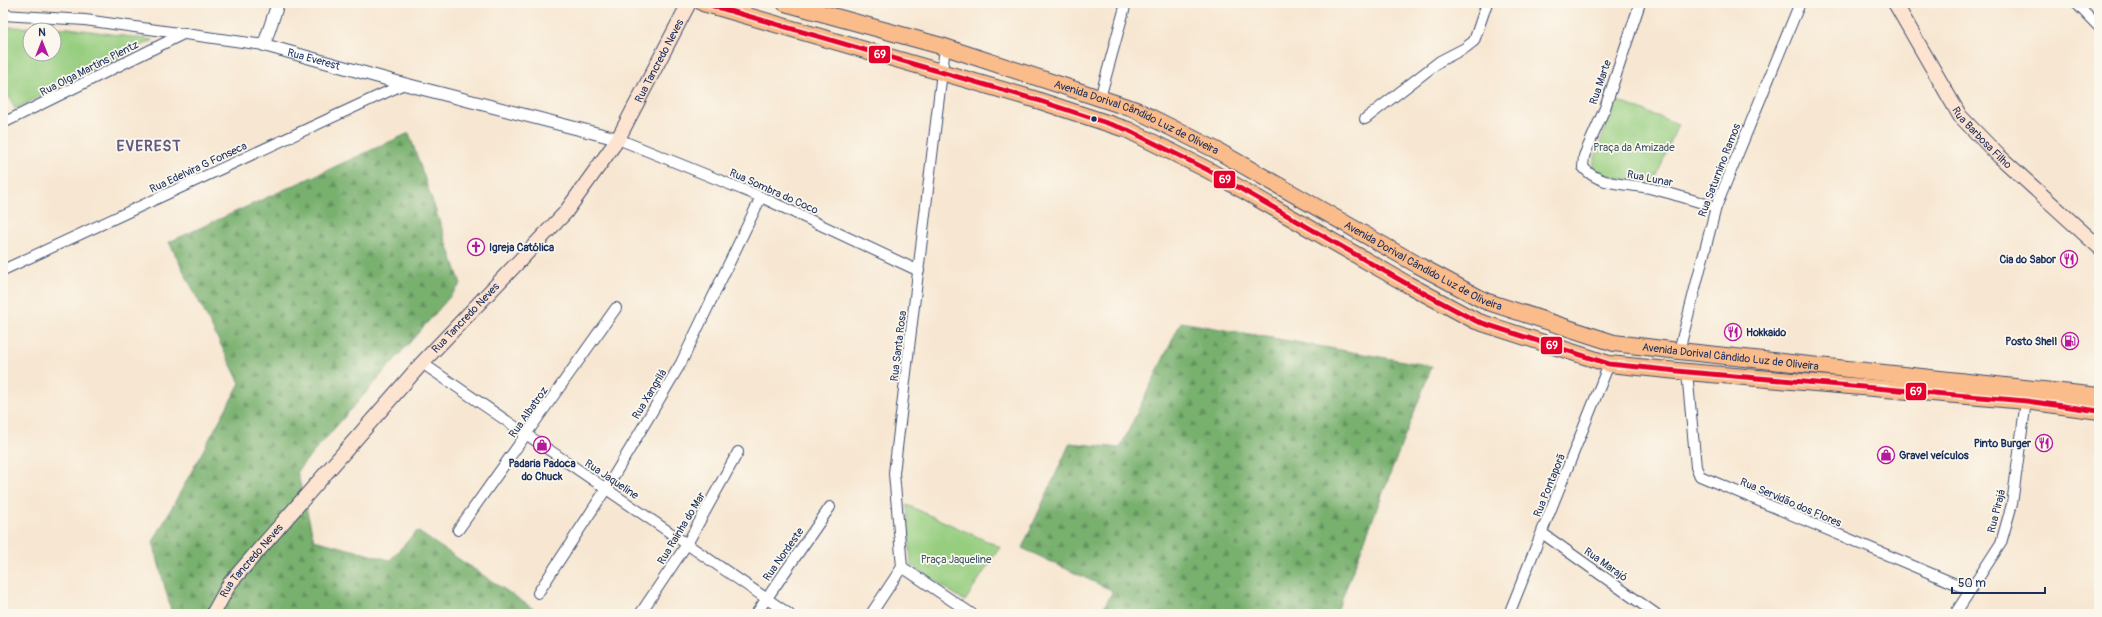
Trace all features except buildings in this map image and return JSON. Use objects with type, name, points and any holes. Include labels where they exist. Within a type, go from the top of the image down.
[{"type":"main road","name":"Rua Tancredo Neves","points":[[213,614],[230,583],[422,363],[565,213],[618,139],[689,3]]},
{"type":"main road","name":"Avenida Dorival Cândido Luz de Oliveira","points":[[703,3],[745,9],[942,74],[1037,100],[1128,130],[1208,170],[1407,284],[1476,321],[1609,364],[2026,401],[2099,411]]},
{"type":"main road","name":"Avenida Dorival Cândido Luz de Oliveira","points":[[785,3],[945,47],[1136,110],[1218,151],[1418,265],[1485,301],[1614,343],[1679,352],[2099,396]]},
{"type":"main road","name":"Rua Barbosa Filho","points":[[1895,3],[1960,116],[1998,155],[2099,247]]},
{"type":"street","points":[[264,45],[278,3]]},
{"type":"street","points":[[1100,98],[1126,3]]},
{"type":"street","points":[[1365,119],[1440,60],[1465,48],[1474,41],[1487,3]]},
{"type":"street","name":"Rua Marte","points":[[1583,167],[1584,156],[1605,108],[1640,3]]},
{"type":"street","name":"Rua Saturnino Ramos","points":[[1679,352],[1716,207],[1800,3]]},
{"type":"street","points":[[2076,3],[2099,27]]},
{"type":"street","name":"Rua Everest","points":[[3,14],[85,20],[264,45],[404,84],[618,139]]},
{"type":"street","name":"Rua Olga Martins Plentz","points":[[3,123],[185,33]]},
{"type":"street","name":"Rua Santa Rosa","points":[[902,567],[894,473],[945,47]]},
{"type":"street","name":"Rua Edelvira G Fonseca","points":[[3,270],[404,84]]},
{"type":"street","name":"Rua Sombra do Coco","points":[[618,139],[761,197],[919,271]]},
{"type":"street","name":"Rua Lunar","points":[[1583,167],[1588,174],[1598,178],[1617,183],[1650,188],[1716,207]]},
{"type":"street","name":"Rua Xangrilá","points":[[538,593],[606,489],[681,363],[761,197]]},
{"type":"street","name":"Rua Albatroz","points":[[458,530],[616,308]]},
{"type":"street","name":"Rua Jaqueline","points":[[422,363],[789,614]]},
{"type":"street","name":"Rua Pontaporã","points":[[1509,614],[1609,364]]},
{"type":"street","name":"Rua Servidão dos Flores","points":[[1687,372],[1696,467],[1700,476],[1970,590]]},
{"type":"street","name":"Rua Pirajá","points":[[1955,614],[2001,543],[2012,504],[2026,401]]},
{"type":"street","name":"Rua Rainha do Mar","points":[[640,614],[687,544],[738,452]]},
{"type":"street","name":"Rua Nordeste","points":[[756,614],[830,507]]},
{"type":"street","name":"Rua Marajó","points":[[1542,533],[1656,614]]},
{"type":"street","points":[[871,614],[902,567],[972,614]]},
{"type":"green space","points":[[3,27],[22,27],[22,62],[62,62],[62,28],[153,40],[15,109],[3,83]]},
{"type":"green space","name":"Praça da Amizade","points":[[1618,101],[1678,124],[1653,185],[1590,172],[1614,102]]},
{"type":"green space","points":[[409,133],[461,284],[297,471],[314,540],[390,560],[417,531],[541,614],[172,614],[153,542],[240,383],[169,242]]},
{"type":"green space","points":[[1181,322],[1432,366],[1336,614],[1100,614],[1113,591],[1022,548],[1070,443],[1120,448]]},
{"type":"green space","name":"Praça Jaqueline","points":[[907,505],[1000,547],[965,601],[911,565]]},
{"type":"transit line","name":"69","points":[[703,3],[1037,100],[1128,130],[1208,170],[1407,284],[1476,321],[1609,364],[2026,401],[2099,411]]},
{"type":"place","name":"Igreja Católica","points":[[476,247]]},
{"type":"place","name":"Cia do Sabor","points":[[2069,259]]},
{"type":"place","name":"Hokkaido","points":[[1733,332]]},
{"type":"place","name":"Posto Shell","points":[[2070,341]]},
{"type":"place","name":"Pinto Burger","points":[[2044,443]]},
{"type":"place","name":"Padaria Padoca do Chuck","points":[[542,445]]},
{"type":"place","name":"Gravel veículos","points":[[1886,455]]},
{"type":"district","name":"EVEREST","points":[[149,146]]}]
